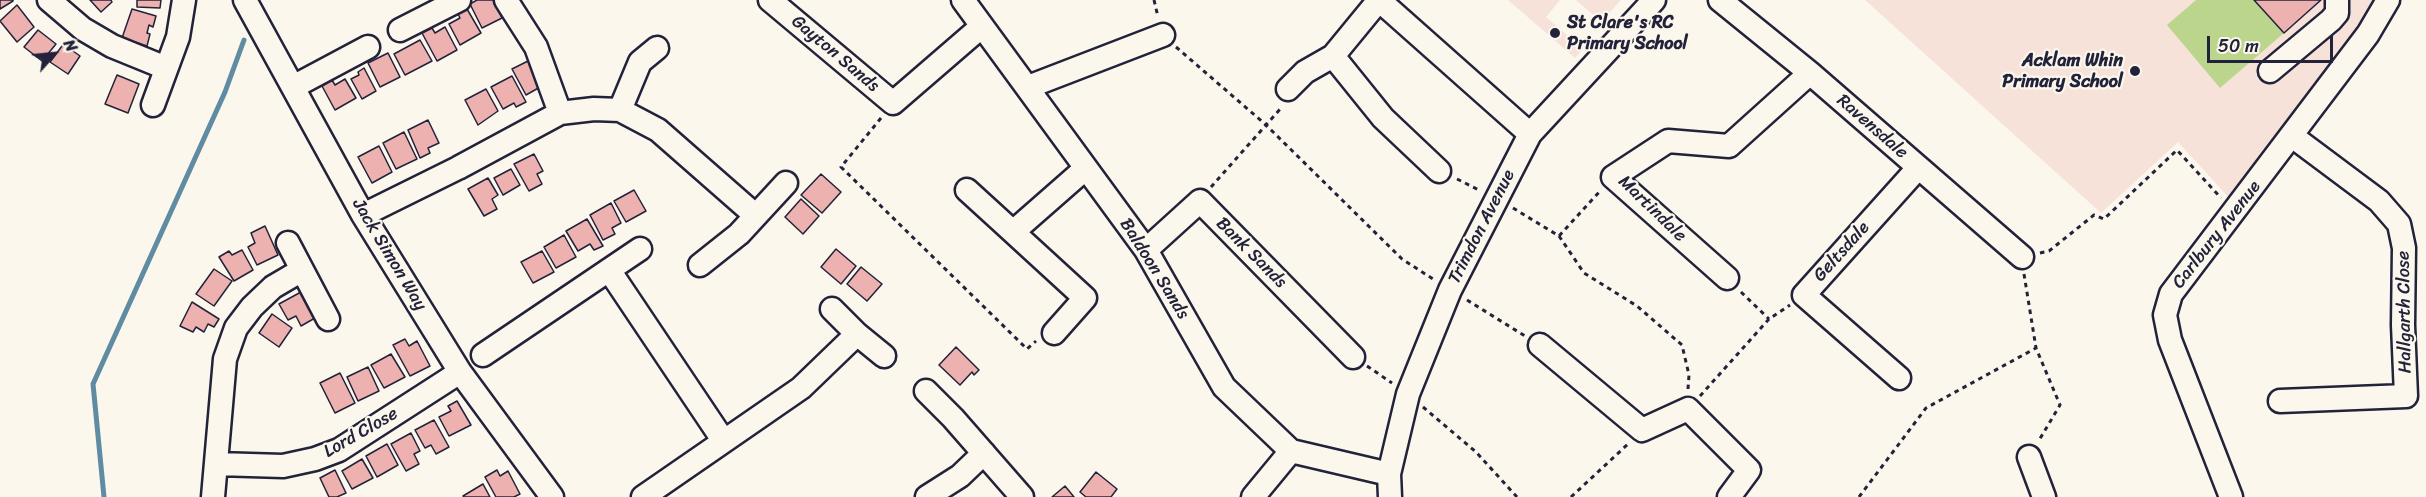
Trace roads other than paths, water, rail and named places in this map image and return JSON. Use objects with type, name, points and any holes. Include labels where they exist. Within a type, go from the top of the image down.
[{"type":"street","points":[[49,0],[112,46],[166,68]]},
{"type":"street","points":[[153,105],[178,37],[184,0]]},
{"type":"street","name":"Jack Simon Way","points":[[245,0],[363,214],[460,372],[552,497]]},
{"type":"street","points":[[400,30],[459,0]]},
{"type":"street","points":[[506,0],[536,47],[560,113]]},
{"type":"street","name":"Gayton Sands","points":[[770,0],[893,103],[981,27]]},
{"type":"street","name":"Baldoon Sands","points":[[963,0],[1146,250],[1224,387],[1291,451]]},
{"type":"street","points":[[1288,89],[1305,72],[1333,56],[1379,0],[1530,134]]},
{"type":"street","name":"Trimdon Avenue","points":[[1390,497],[1389,474],[1408,394],[1450,290],[1530,134],[1654,0]]},
{"type":"street","name":"Ravensdale","points":[[1720,0],[1810,73],[2022,257]]},
{"type":"street","points":[[2270,70],[2331,20],[2337,13],[2337,0]]},
{"type":"street","name":"Carlbury Avenue","points":[[2231,497],[2170,340],[2165,315],[2171,294],[2368,34],[2378,5]]},
{"type":"street","points":[[1028,87],[1163,35]]},
{"type":"street","points":[[293,87],[368,47]]},
{"type":"street","points":[[620,110],[640,62],[657,48]]},
{"type":"street","points":[[1333,56],[1383,118],[1439,171]]},
{"type":"street","name":"Martindale","points":[[1727,278],[1613,177],[1668,141],[1729,146],[1810,73]]},
{"type":"street","points":[[363,214],[458,168],[560,113],[594,109],[620,110],[658,130],[755,215]]},
{"type":"street","name":"Hallgarth Close","points":[[2280,401],[2303,392],[2416,396],[2403,325],[2404,248],[2399,224],[2379,201],[2292,136]]},
{"type":"street","points":[[1013,232],[1086,168]]},
{"type":"street","name":"Geltsdale","points":[[1899,378],[1804,295],[1917,168]]},
{"type":"street","points":[[700,265],[739,234],[786,183]]},
{"type":"street","points":[[967,190],[1085,298],[1054,333]]},
{"type":"street","name":"Bank Sands","points":[[1146,250],[1200,201],[1353,357]]},
{"type":"street","points":[[288,243],[328,319]]},
{"type":"street","points":[[483,355],[640,249]]},
{"type":"street","points":[[213,497],[225,359],[236,328],[252,307],[273,287],[302,270]]},
{"type":"street","points":[[609,270],[723,440]]},
{"type":"street","points":[[832,309],[884,356]]},
{"type":"street","points":[[643,497],[801,388],[857,334]]},
{"type":"street","points":[[1540,345],[1642,430],[1688,409],[1749,470],[1729,497]]},
{"type":"street","name":"Lord Close","points":[[217,464],[283,466],[315,459],[339,450],[460,372]]},
{"type":"street","points":[[926,391],[953,418],[1022,497]]},
{"type":"street","points":[[1253,497],[1291,451],[1389,474]]},
{"type":"street","points":[[927,497],[960,476],[984,453]]},
{"type":"street","points":[[2030,457],[2044,497]]},
{"type":"waterway","points":[[104,497],[93,384],[225,92],[244,40]]},
{"type":"place","name":"St Clare's RC Primary School","points":[[1555,33]]},
{"type":"place","name":"Acklam Whin Primary School","points":[[2135,71]]}]
